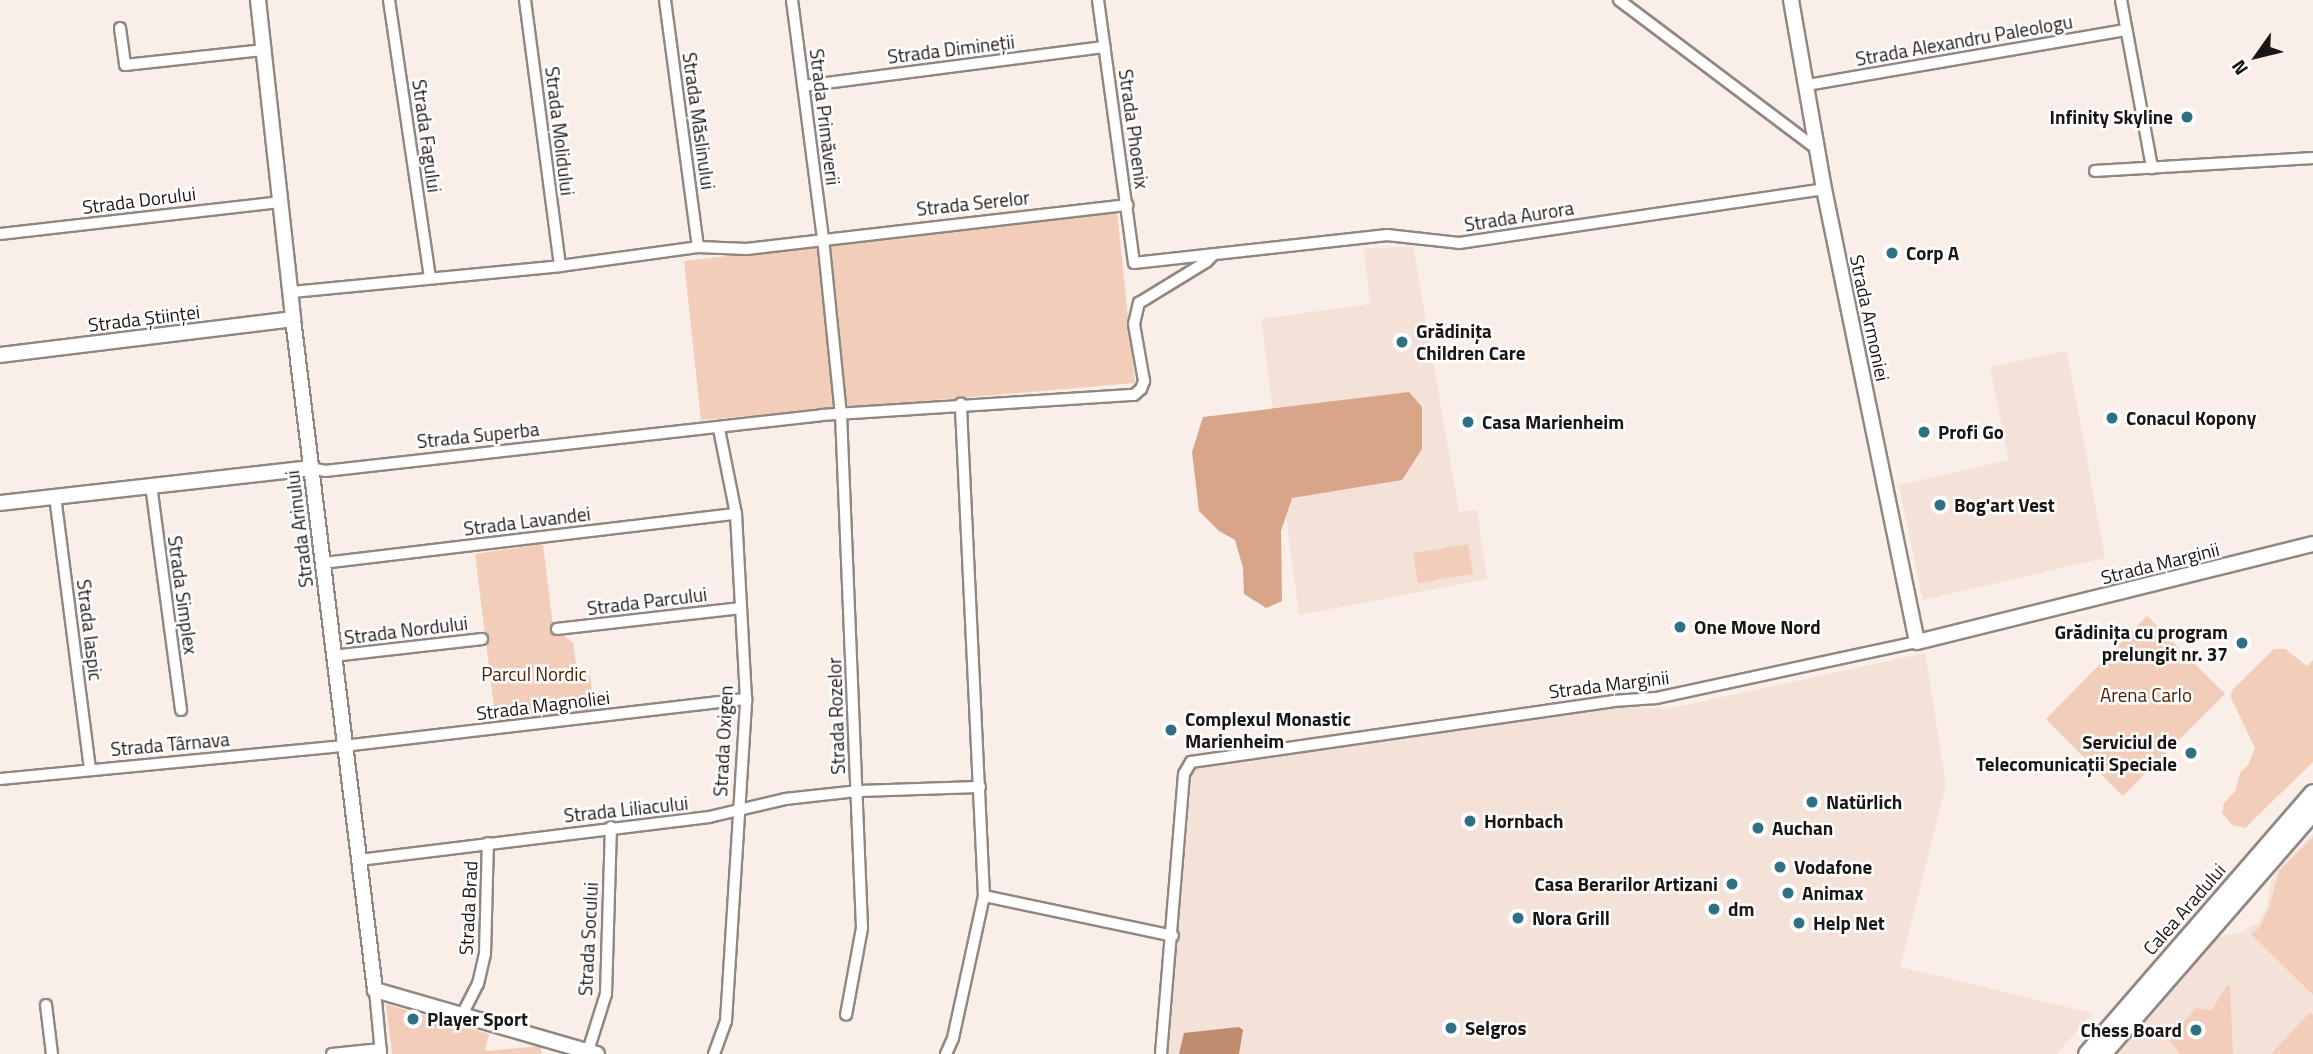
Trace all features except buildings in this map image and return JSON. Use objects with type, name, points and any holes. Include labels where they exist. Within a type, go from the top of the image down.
[{"type":"main road","name":"Calea Aradului","points":[[2087,1054],[2313,793]]},
{"type":"main road","name":"Calea Aradului","points":[[2103,1054],[2313,812]]},
{"type":"street","name":"Strada Arinului","points":[[258,0],[293,319],[381,1052]]},
{"type":"street","name":"Strada Fagului","points":[[389,0],[429,277]]},
{"type":"street","name":"Strada Molidului","points":[[525,0],[561,266]]},
{"type":"street","name":"Strada Măslinului","points":[[664,0],[698,247]]},
{"type":"street","name":"Strada Primăverii","points":[[792,0],[823,238],[841,414]]},
{"type":"street","name":"Strada Phoenix","points":[[1098,0],[1135,263]]},
{"type":"street","points":[[1619,0],[1818,150]]},
{"type":"street","name":"Strada Armoniei","points":[[1791,0],[1824,189],[1917,642]]},
{"type":"street","points":[[2122,0],[2152,168]]},
{"type":"street","points":[[120,27],[125,65],[264,50]]},
{"type":"street","name":"Strada Alexandru Paleologu","points":[[1807,85],[2126,30]]},
{"type":"street","name":"Strada Dimineții","points":[[803,86],[1104,47]]},
{"type":"street","points":[[2095,172],[2313,158]]},
{"type":"street","name":"Strada Aurora","points":[[1135,263],[1387,234],[1459,243],[1824,189]]},
{"type":"street","name":"Strada Dorului","points":[[0,234],[281,202]]},
{"type":"street","name":"Strada Serelor","points":[[429,277],[561,266],[698,247],[747,249],[823,238],[1127,205]]},
{"type":"street","name":"Strada Superba","points":[[0,503],[311,468],[325,471],[719,429],[761,421],[961,404],[1129,396],[1138,393],[1144,381],[1134,324],[1139,303],[1206,262],[1214,254]]},
{"type":"street","points":[[292,292],[429,277]]},
{"type":"street","name":"Strada Științei","points":[[0,355],[293,319]]},
{"type":"street","points":[[946,1054],[953,1038],[984,896],[961,404]]},
{"type":"street","name":"Strada Rozelor","points":[[841,414],[862,928],[846,1015]]},
{"type":"street","name":"Strada Oxigen","points":[[714,1054],[726,1021],[746,699],[736,514],[719,429]]},
{"type":"street","name":"Strada Simplex","points":[[151,485],[181,710]]},
{"type":"street","name":"Strada Iaspic","points":[[55,496],[90,769]]},
{"type":"street","name":"Strada Lavandei","points":[[323,563],[736,514]]},
{"type":"street","name":"Strada Marginii","points":[[1161,1054],[1184,774],[1191,762],[1622,700],[1656,698],[1917,642],[2313,544]]},
{"type":"street","name":"Strada Parcului","points":[[557,629],[741,608]]},
{"type":"street","name":"Strada Nordului","points":[[333,656],[482,639]]},
{"type":"street","name":"Strada Magnoliei","points":[[344,746],[746,699]]},
{"type":"street","name":"Strada Târnava","points":[[0,779],[344,746]]},
{"type":"street","name":"Strada Liliacului","points":[[359,860],[737,811],[785,799],[857,791],[980,787]]},
{"type":"street","name":"Strada Socului","points":[[592,1053],[606,994],[611,827]]},
{"type":"street","name":"Strada Brad","points":[[463,1013],[478,984],[485,954],[488,843]]},
{"type":"street","points":[[984,896],[1172,936]]},
{"type":"street","points":[[375,990],[463,1013],[592,1053]]},
{"type":"street","points":[[46,1005],[52,1054]]},
{"type":"street","points":[[332,1054],[381,1052]]},
{"type":"shaded area","points":[[1413,246],[1459,512],[1477,510],[1487,579],[1299,615],[1261,319],[1370,304],[1364,249]]},
{"type":"shaded area","points":[[2067,351],[2105,558],[1923,600],[1899,485],[2009,460],[1990,367]]},
{"type":"shaded area","points":[[1409,392],[1422,407],[1422,449],[1402,480],[1292,498],[1281,531],[1282,601],[1266,608],[1244,594],[1243,568],[1235,540],[1219,531],[1199,511],[1192,452],[1203,417]]},
{"type":"shaded area","points":[[1925,653],[1946,785],[1900,967],[2092,1013],[2057,1054],[1167,1054],[1193,768],[1617,706],[1667,709]]},
{"type":"shaded area","points":[[2313,834],[2313,1054],[2118,1054],[2220,936],[2240,933],[2259,922],[2267,907],[2271,881],[2278,870]]},
{"type":"shaded area","points":[[1239,1027],[1243,1030],[1239,1054],[1179,1054],[1184,1033]]},
{"type":"green space","points":[[1117,212],[1135,383],[701,420],[684,261]]},
{"type":"green space","name":"Parcul Nordic","points":[[543,544],[554,634],[562,634],[573,643],[578,677],[590,676],[595,710],[496,723],[475,554]]},
{"type":"green space","points":[[1468,544],[1473,574],[1418,583],[1413,553]]},
{"type":"green space","name":"Arena Carlo","points":[[2147,616],[2225,694],[2123,796],[2046,719]]},
{"type":"green space","points":[[2274,649],[2285,649],[2307,666],[2313,660],[2313,762],[2245,828],[2232,825],[2222,813],[2224,803],[2235,791],[2240,773],[2248,765],[2255,748],[2230,696],[2234,688]]},
{"type":"green space","points":[[2313,837],[2313,995],[2251,934],[2259,928],[2269,908],[2279,871]]},
{"type":"green space","points":[[2227,985],[2230,986],[2233,1054],[2180,1054],[2168,1039],[2196,1008],[2212,1010]]},
{"type":"green space","name":"Player Sport","points":[[386,1004],[489,1034],[485,1051],[541,1046],[541,1054],[392,1054]]},
{"type":"green space","points":[[2310,1012],[2313,1015],[2313,1054],[2271,1054]]},
{"type":"place","name":"Infinity Skyline","points":[[2187,117]]},
{"type":"place","name":"Corp A","points":[[1892,253]]},
{"type":"place","name":"Grădinița Children Care","points":[[1402,342]]},
{"type":"place","name":"Conacul Kopony","points":[[2112,418]]},
{"type":"place","name":"Casa Marienheim","points":[[1468,422]]},
{"type":"place","name":"Profi Go","points":[[1924,432]]},
{"type":"place","name":"Bog'art Vest","points":[[1940,505]]},
{"type":"place","name":"One Move Nord","points":[[1680,627]]},
{"type":"place","name":"Grădinița cu program prelungit nr. 37","points":[[2242,643]]},
{"type":"place","name":"Complexul Monastic Marienheim","points":[[1171,730]]},
{"type":"place","name":"Serviciul de Telecomunicații Speciale","points":[[2191,753]]},
{"type":"place","name":"Natürlich","points":[[1812,802]]},
{"type":"place","name":"Hornbach","points":[[1470,821]]},
{"type":"place","name":"Auchan","points":[[1758,828]]},
{"type":"place","name":"Vodafone","points":[[1780,867]]},
{"type":"place","name":"Casa Berarilor Artizani","points":[[1732,884]]},
{"type":"place","name":"Animax","points":[[1788,893]]},
{"type":"place","name":"dm","points":[[1714,909]]},
{"type":"place","name":"Nora Grill","points":[[1518,918]]},
{"type":"place","name":"Help Net","points":[[1799,923]]},
{"type":"place","name":"Player Sport","points":[[413,1019]]},
{"type":"place","name":"Selgros","points":[[1451,1028]]},
{"type":"place","name":"Chess Board","points":[[2196,1030]]}]
